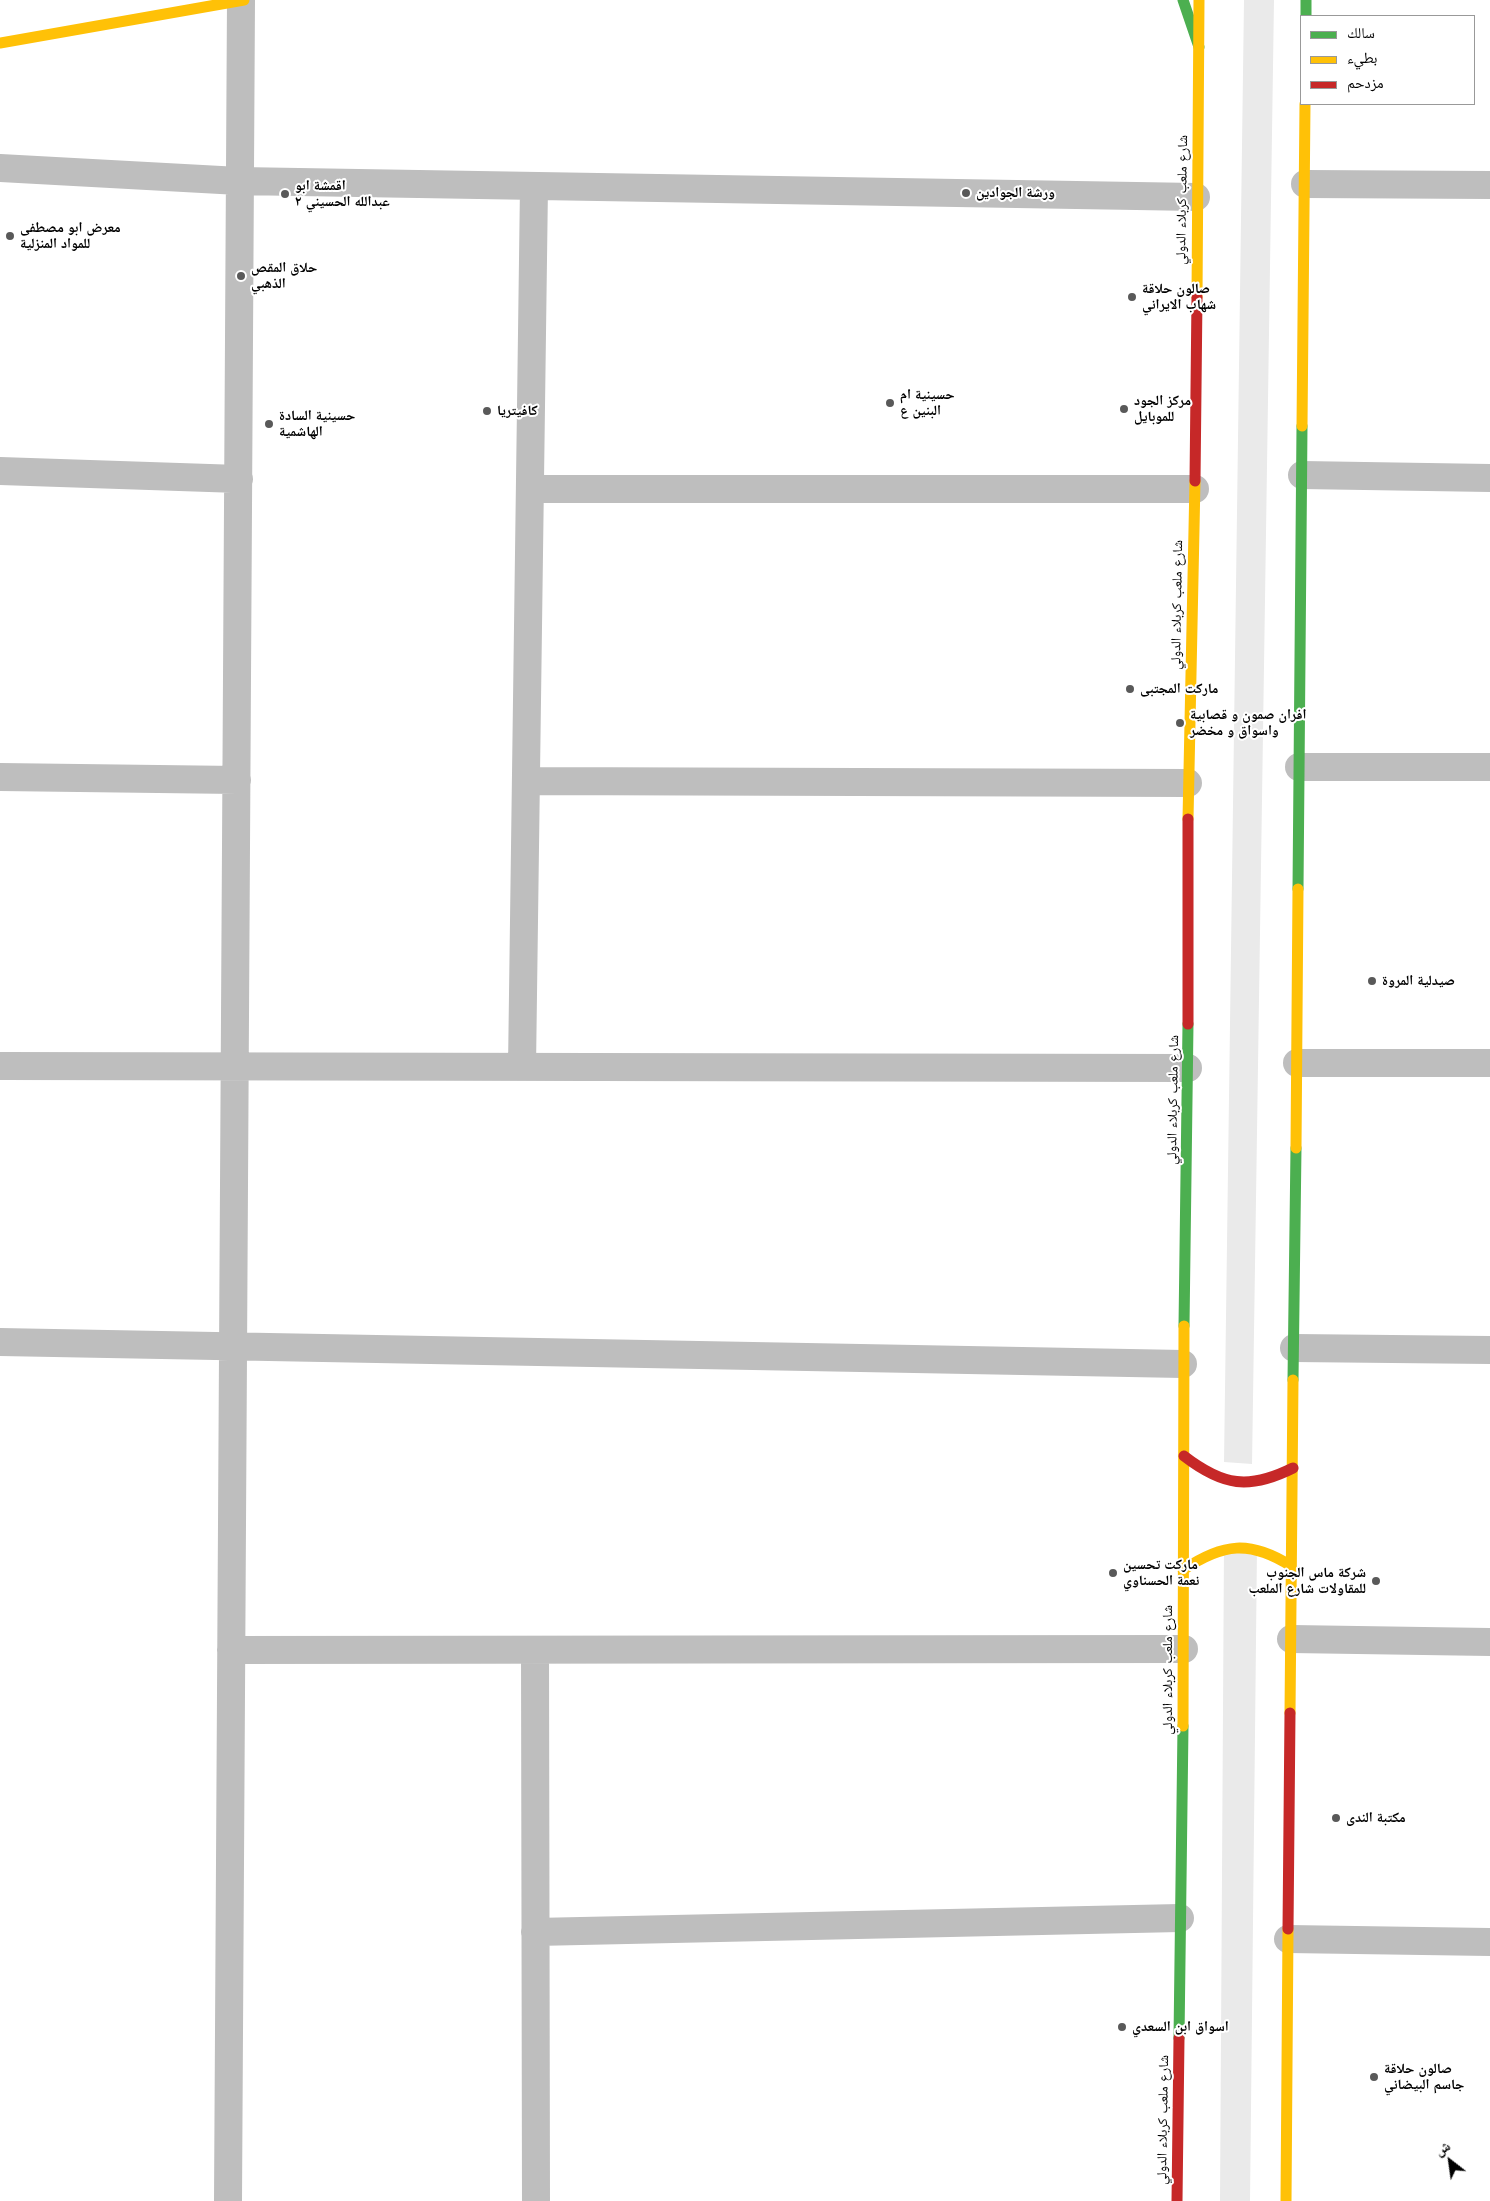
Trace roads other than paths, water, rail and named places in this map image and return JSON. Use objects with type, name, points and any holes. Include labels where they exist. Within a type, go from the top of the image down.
[{"type":"main road","points":[[0,43],[242,0]]},
{"type":"main road","points":[[1183,0],[1199,47]]},
{"type":"main road","name":"شارع ملعب كربلاء الدولي","points":[[1177,2201],[1184,1649],[1183,1364],[1188,1068],[1188,783],[1195,490],[1199,0]]},
{"type":"main road","points":[[1306,0],[1306,15]]},
{"type":"main road","points":[[1286,2201],[1306,105]]},
{"type":"main road","points":[[1184,1456],[1213,1477],[1245,1484],[1270,1479],[1293,1468]]},
{"type":"main road","points":[[1183,1570],[1212,1551],[1228,1547],[1245,1546],[1269,1552],[1291,1566]]},
{"type":"street","points":[[228,2201],[239,479],[239,181],[242,0]]},
{"type":"street","points":[[0,168],[239,181],[1196,197]]},
{"type":"street","points":[[1305,184],[1490,184]]},
{"type":"street","points":[[522,1067],[534,186]]},
{"type":"street","points":[[0,471],[239,479]]},
{"type":"street","points":[[1302,475],[1490,478]]},
{"type":"street","points":[[530,489],[1195,490]]},
{"type":"street","points":[[1299,766],[1490,767]]},
{"type":"street","points":[[0,777],[237,780]]},
{"type":"street","points":[[526,781],[1188,783]]},
{"type":"street","points":[[1296,1064],[1490,1063]]},
{"type":"street","points":[[0,1066],[1188,1068]]},
{"type":"street","points":[[0,1342],[1183,1364]]},
{"type":"street","points":[[1294,1348],[1490,1350]]},
{"type":"street","points":[[1291,1639],[1490,1642]]},
{"type":"street","points":[[231,1650],[1184,1649]]},
{"type":"street","points":[[535,1650],[536,2201]]},
{"type":"street","points":[[535,1932],[1180,1918]]},
{"type":"street","points":[[1288,1940],[1490,1942]]},
{"type":"place","name":"ورشة الجوادين","points":[[966,193]]},
{"type":"place","name":"اقمشة ابو عبدالله الحسيني ٢","points":[[285,194]]},
{"type":"place","name":"معرض ابو مصطفى للمواد المنزلية","points":[[10,236]]},
{"type":"place","name":"حلاق المقص الذهبي","points":[[241,276]]},
{"type":"place","name":"صالون حلاقة شهاب الايراني","points":[[1132,297]]},
{"type":"place","name":"حسينية ام البنين ع","points":[[890,403]]},
{"type":"place","name":"مركز الجود للموبايل","points":[[1124,409]]},
{"type":"place","name":"كافيتريا","points":[[487,411]]},
{"type":"place","name":"حسينية السادة الهاشمية","points":[[269,424]]},
{"type":"place","name":"ماركت المجتبى","points":[[1130,689]]},
{"type":"place","name":"افران صمون و قصابية واسواق و مخضر","points":[[1180,723]]},
{"type":"place","name":"صيدلية المروة","points":[[1372,981]]},
{"type":"place","name":"ماركت تحسين نعمة الحسناوي","points":[[1113,1573]]},
{"type":"place","name":"شركة ماس الجنوب للمقاولات شارع الملعب","points":[[1376,1581]]},
{"type":"place","name":"مكتبة الندى","points":[[1336,1818]]},
{"type":"place","name":"اسواق ابن السعدي","points":[[1122,2027]]},
{"type":"place","name":"صالون حلاقة جاسم البيضاني","points":[[1374,2077]]}]
